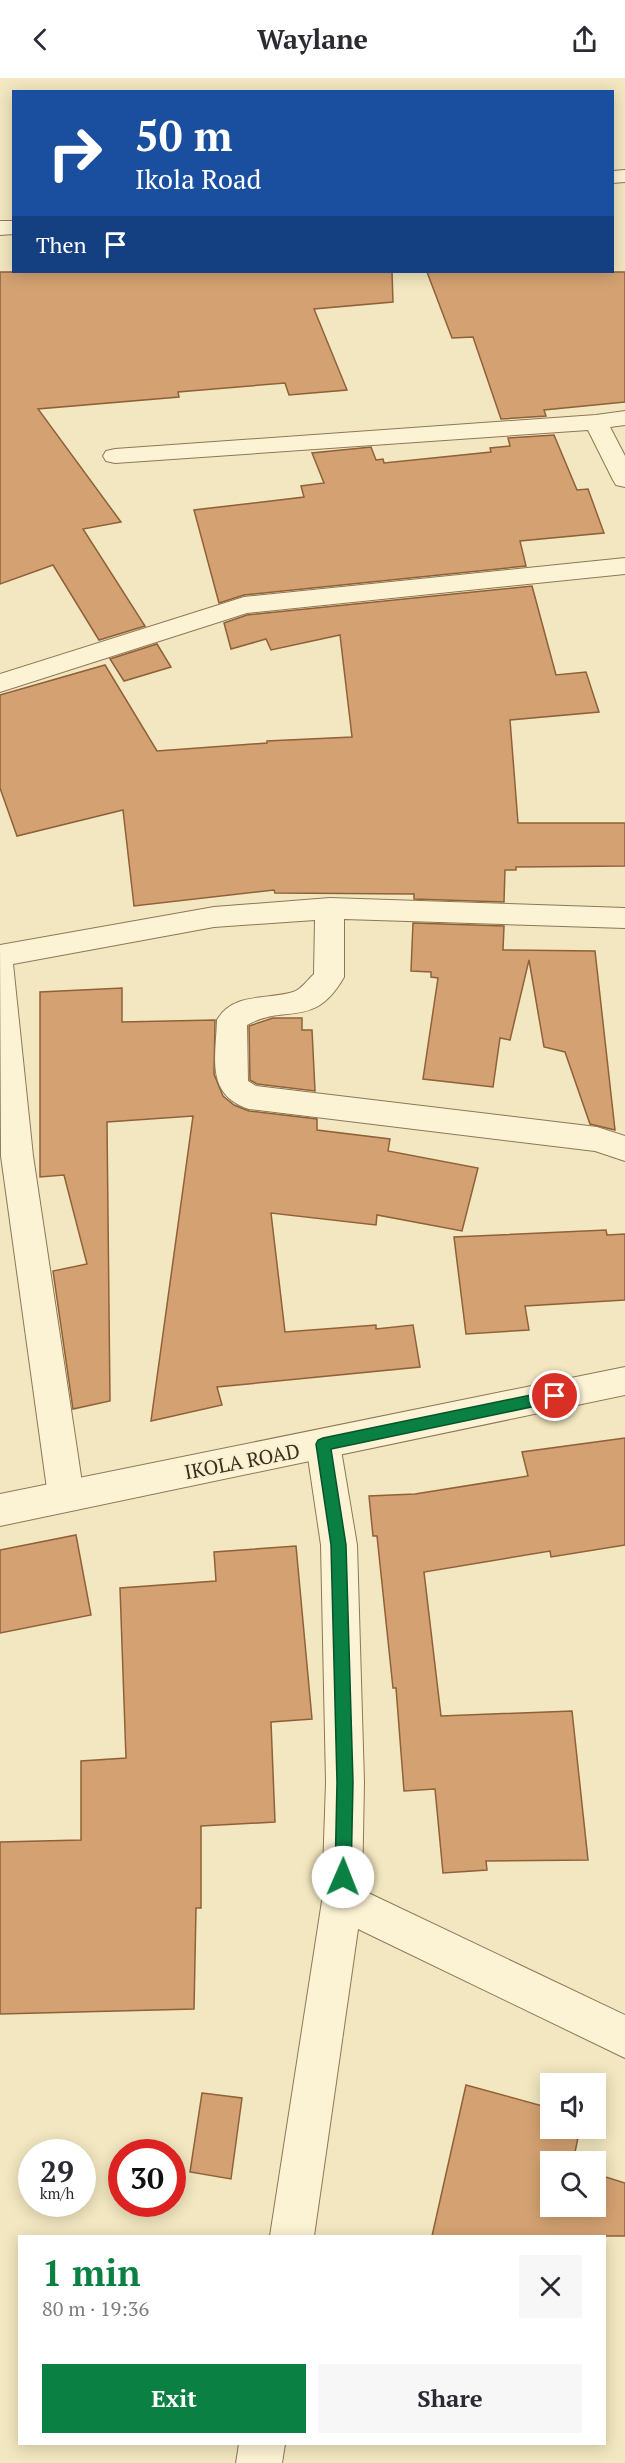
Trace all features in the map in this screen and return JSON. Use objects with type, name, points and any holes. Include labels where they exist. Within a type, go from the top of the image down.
[{"type":"street","points":[[115,456],[596,422],[625,418]]},
{"type":"street","points":[[596,422],[625,480]]},
{"type":"street","points":[[0,683],[244,605],[625,566]]},
{"type":"street","points":[[330,908],[329,977],[304,1002],[251,1009],[232,1020],[231,1077],[236,1089],[249,1096],[597,1139],[625,1149]]},
{"type":"street","points":[[0,956],[214,917],[330,908],[625,918]]},
{"type":"street","points":[[0,968],[16,1156],[66,1496]]},
{"type":"street","name":"IKOLA ROAD","points":[[0,1510],[625,1381]]},
{"type":"street","points":[[292,2235],[342,1901],[345,1782],[339,1545],[323,1444]]},
{"type":"street","points":[[342,1901],[625,2037]]},
{"type":"street","points":[[259,2463],[262,2445]]},
{"type":"building","points":[[0,272],[392,273],[393,302],[314,309],[347,390],[289,395],[285,383],[178,392],[179,397],[38,409],[121,522],[83,529],[145,626],[99,640],[53,565],[0,584]]},
{"type":"building","points":[[625,272],[625,402],[544,410],[546,416],[501,419],[473,337],[452,338],[427,273]]},
{"type":"building","points":[[554,435],[577,490],[588,489],[604,533],[520,541],[526,566],[244,595],[219,603],[194,510],[304,497],[301,486],[324,483],[312,453],[371,447],[376,460],[383,459],[384,463],[491,452],[490,448],[510,446],[508,438]]},
{"type":"building","points":[[532,586],[556,675],[586,672],[599,712],[510,720],[518,823],[625,823],[625,866],[516,867],[516,870],[505,870],[504,902],[414,899],[414,894],[275,893],[274,890],[134,906],[123,810],[17,836],[0,788],[0,695],[105,665],[157,751],[267,743],[267,741],[352,737],[340,635],[271,650],[266,639],[231,649],[224,623],[247,615]]},
{"type":"building","points":[[157,644],[171,667],[124,681],[110,659]]},
{"type":"building","points":[[413,923],[504,926],[503,950],[595,951],[615,1130],[590,1124],[565,1052],[544,1047],[529,960],[510,1040],[500,1038],[493,1087],[423,1079],[438,978],[431,977],[431,972],[411,971]]},
{"type":"building","points":[[122,988],[122,1022],[215,1020],[214,1074],[223,1096],[234,1105],[249,1111],[317,1119],[317,1130],[390,1139],[388,1151],[478,1168],[462,1231],[377,1215],[376,1225],[271,1213],[285,1332],[376,1325],[376,1329],[413,1325],[420,1367],[217,1387],[222,1405],[151,1421],[193,1116],[107,1122],[110,1401],[73,1409],[53,1271],[87,1264],[64,1175],[40,1177],[40,992]]},
{"type":"building","points":[[273,1018],[302,1018],[302,1030],[312,1030],[315,1091],[257,1084],[250,1080],[249,1026]]},
{"type":"building","points":[[606,1230],[607,1235],[625,1234],[625,1300],[525,1306],[529,1330],[466,1334],[454,1237]]},
{"type":"building","points":[[625,1438],[625,1545],[551,1557],[550,1551],[424,1572],[441,1716],[572,1711],[588,1860],[486,1861],[487,1870],[443,1873],[435,1789],[404,1791],[396,1688],[393,1688],[377,1536],[373,1536],[369,1496],[415,1494],[528,1476],[522,1452]]},
{"type":"building","points":[[76,1535],[91,1615],[0,1633],[0,1550]]},
{"type":"building","points":[[296,1546],[312,1719],[271,1722],[275,1822],[201,1826],[201,1908],[196,1908],[194,2009],[0,2014],[0,1842],[81,1840],[81,1761],[126,1758],[120,1588],[216,1581],[214,1552]]},
{"type":"building","points":[[466,2085],[540,2105],[540,2139],[578,2139],[575,2151],[540,2151],[540,2217],[606,2217],[606,2177],[625,2183],[625,2236],[432,2235]]},
{"type":"building","points":[[202,2093],[242,2098],[231,2179],[190,2172]]},
{"type":"route","points":[[343,1877],[345,1782],[339,1545],[323,1444],[555,1396]]}]
